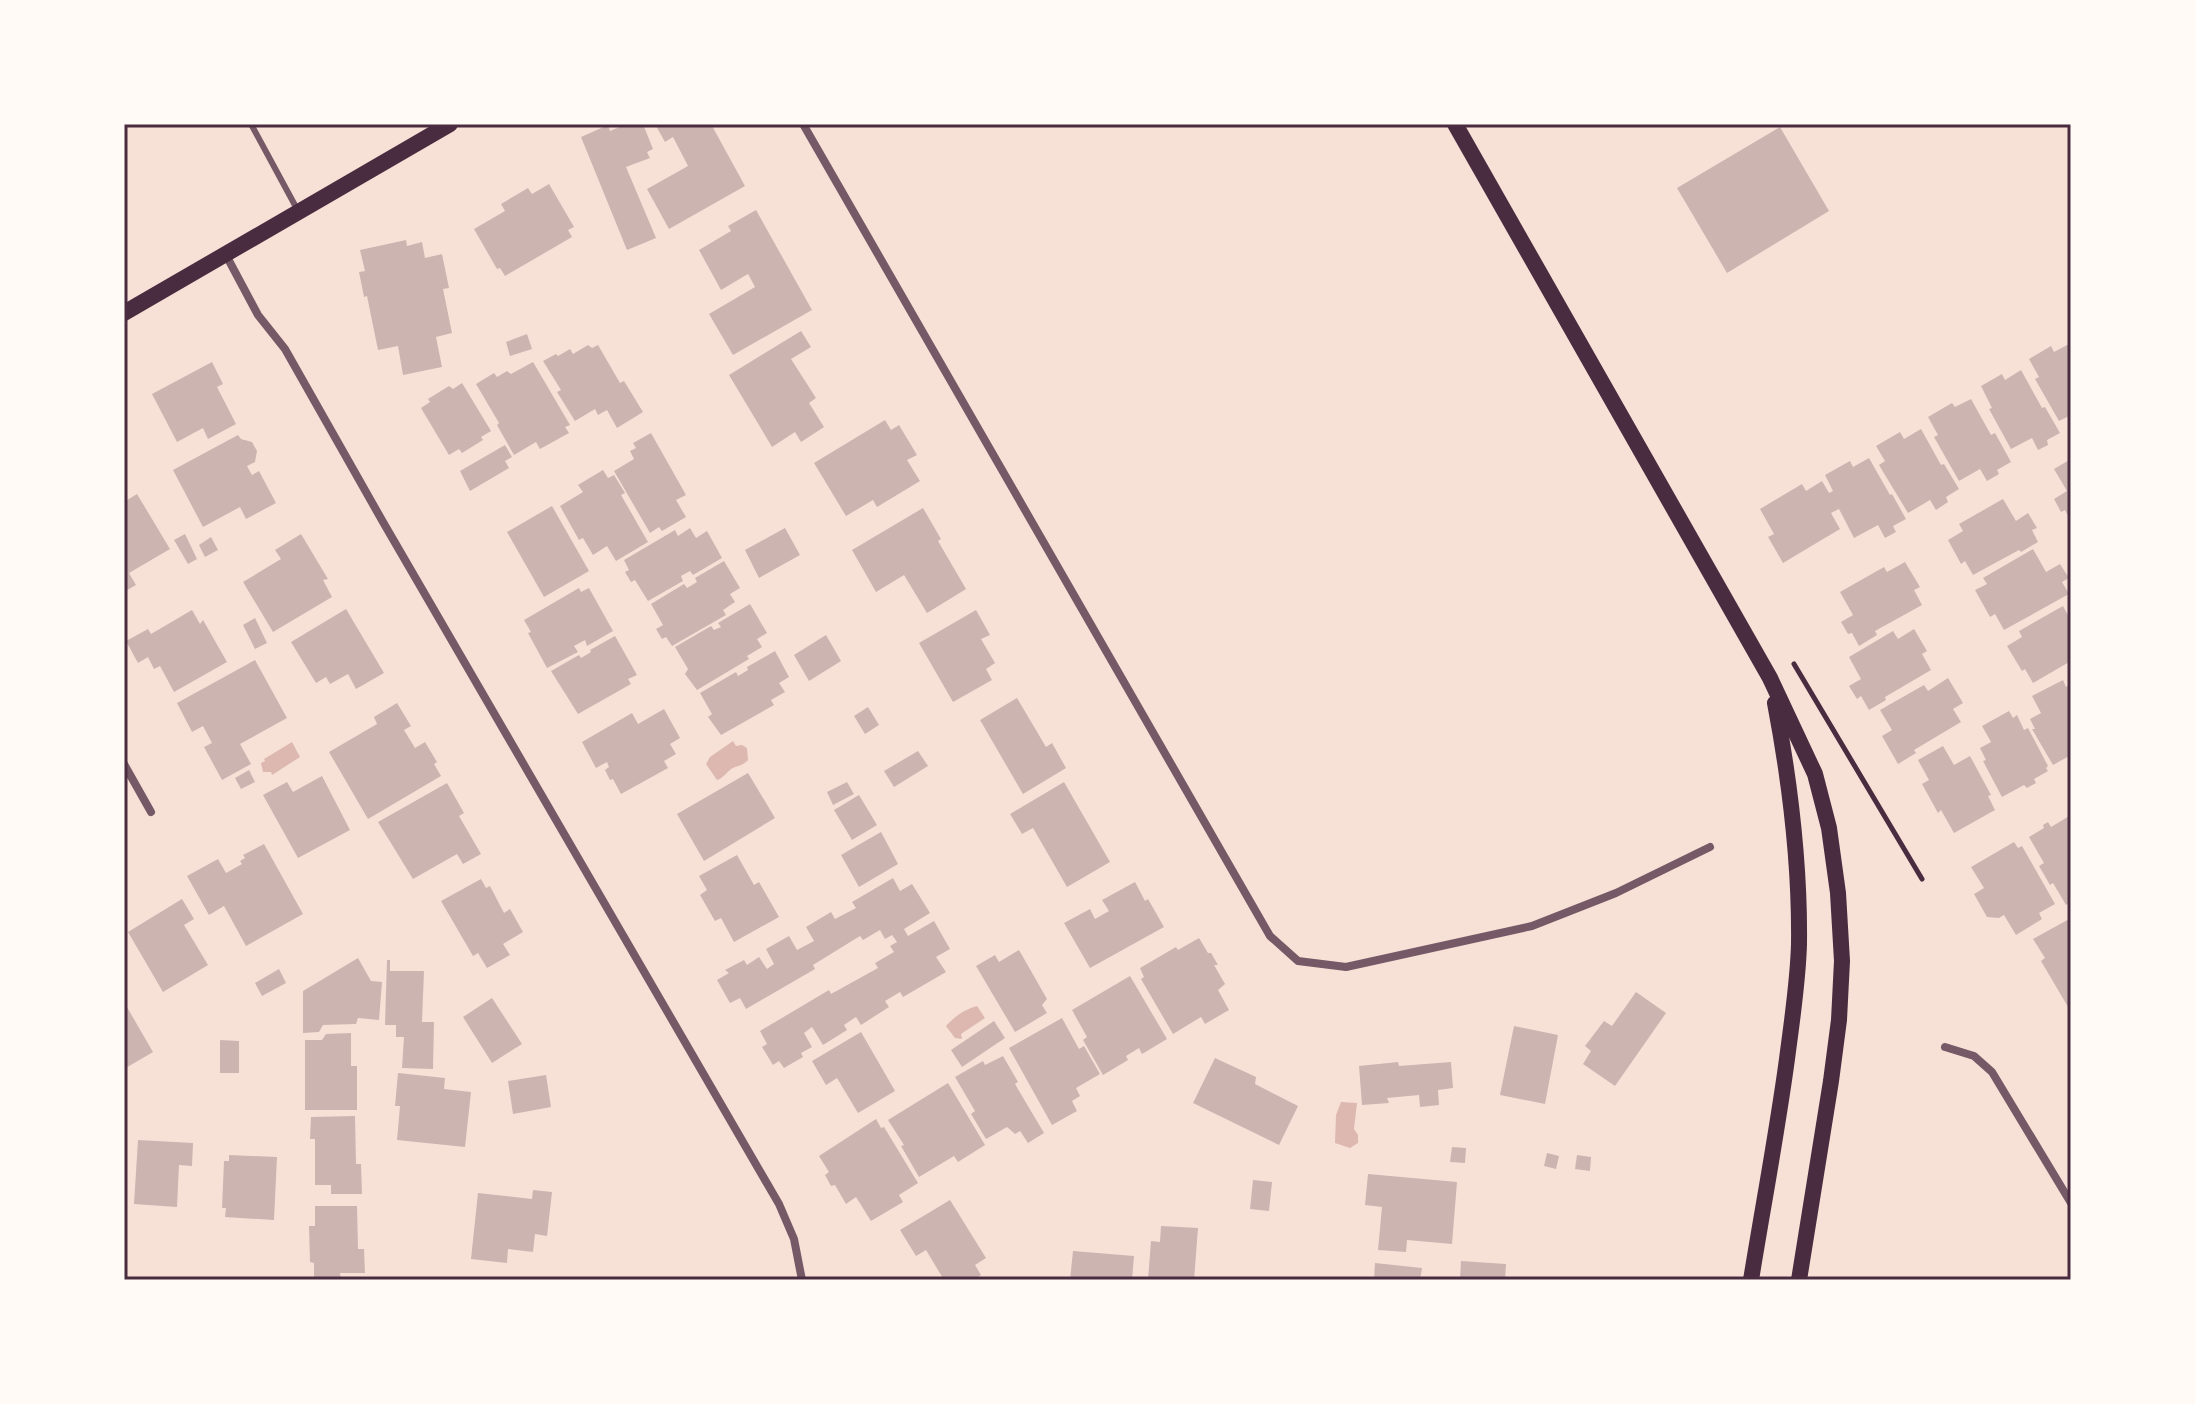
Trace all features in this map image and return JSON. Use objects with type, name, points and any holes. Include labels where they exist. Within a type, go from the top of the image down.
[{"type":"main road","points":[[124,313],[450,124]]},
{"type":"main road","points":[[1455,124],[1770,678],[1815,774],[1829,828],[1838,893],[1842,961],[1831,1081],[1799,1280]]},
{"type":"main road","points":[[1751,1280],[1780,1111],[1799,945],[1798,878],[1788,772],[1770,678]]},
{"type":"street","points":[[803,124],[1270,936],[1298,961],[1346,967],[1532,926],[1616,893],[1710,847]]},
{"type":"street","points":[[225,254],[258,315],[285,349],[779,1204],[794,1239],[802,1280]]},
{"type":"street","points":[[124,764],[151,812]]},
{"type":"street","points":[[1945,1047],[1974,1056],[1992,1072],[2071,1203]]},
{"type":"lane","points":[[251,124],[298,212]]},
{"type":"path","points":[[1787,651],[1922,879]]},
{"type":"shaded area","points":[[733,741],[736,746],[747,748],[748,760],[717,780],[706,764],[710,757]]},
{"type":"shaded area","points":[[292,742],[300,757],[272,775],[271,772],[263,772],[261,763],[264,759]]},
{"type":"shaded area","points":[[977,1006],[985,1018],[961,1034],[962,1039],[955,1038],[946,1026],[960,1013]]},
{"type":"shaded area","points":[[1341,1102],[1357,1103],[1354,1129],[1358,1143],[1350,1148],[1335,1143],[1336,1115]]},
{"type":"building","points":[[627,124],[643,124],[653,149],[647,152],[650,158],[626,167],[656,238],[627,250],[581,137],[608,125],[610,131]]},
{"type":"building","points":[[655,124],[711,124],[745,186],[669,229],[647,189],[688,166],[673,137],[665,142]]},
{"type":"building","points":[[1780,127],[1829,211],[1727,273],[1677,188]]},
{"type":"building","points":[[549,184],[574,227],[568,230],[572,237],[505,276],[500,268],[497,269],[474,229],[505,211],[501,204],[528,188],[532,194]]},
{"type":"building","points":[[756,210],[812,310],[733,355],[709,314],[755,287],[748,274],[721,290],[699,250],[731,231],[728,226]]},
{"type":"building","points":[[406,240],[407,246],[422,242],[425,258],[442,254],[449,288],[443,289],[452,333],[436,337],[442,367],[403,375],[398,346],[378,350],[359,272],[365,271],[360,250]]},
{"type":"building","points":[[801,331],[811,347],[791,359],[816,398],[809,403],[824,427],[801,442],[795,432],[772,447],[729,375]]},
{"type":"building","points":[[527,334],[532,349],[510,356],[506,342]]},
{"type":"building","points":[[2071,343],[2071,415],[2059,421],[2035,379],[2039,377],[2029,359],[2051,346],[2054,352]]},
{"type":"building","points":[[588,345],[592,348],[598,345],[620,383],[624,381],[643,412],[617,428],[607,410],[598,415],[595,409],[575,421],[543,361],[570,349],[573,354]]},
{"type":"building","points":[[212,362],[223,384],[217,387],[236,424],[208,439],[203,428],[177,442],[152,394]]},
{"type":"building","points":[[533,362],[570,425],[565,427],[569,433],[540,449],[536,442],[514,455],[476,384],[494,373],[497,377],[507,371],[511,374]]},
{"type":"building","points":[[2021,370],[2060,433],[2047,440],[2048,445],[2038,450],[2032,438],[2011,449],[1989,409],[1992,408],[1981,386],[2002,374],[2005,380]]},
{"type":"building","points":[[462,383],[491,431],[462,453],[459,449],[449,455],[421,408],[430,402],[428,399],[449,386],[453,389]]},
{"type":"building","points":[[1971,399],[1991,435],[1995,433],[2011,462],[1997,470],[1999,474],[1987,481],[1980,469],[1959,481],[1934,437],[1938,435],[1928,417],[1952,403],[1955,407]]},
{"type":"building","points":[[885,420],[891,430],[899,425],[917,455],[907,460],[920,481],[877,507],[873,500],[846,516],[814,463]]},
{"type":"building","points":[[1921,429],[1959,489],[1946,497],[1948,502],[1936,510],[1930,500],[1908,513],[1879,465],[1885,461],[1876,446],[1900,432],[1904,439]]},
{"type":"building","points":[[651,433],[686,495],[676,500],[686,517],[662,531],[659,527],[650,533],[614,471],[634,459],[630,451],[636,448],[633,443]]},
{"type":"building","points":[[238,435],[252,442],[257,451],[255,462],[247,466],[252,475],[259,471],[276,503],[246,519],[240,507],[203,527],[173,470]]},
{"type":"building","points":[[505,445],[512,457],[505,461],[509,468],[470,491],[460,471]]},
{"type":"building","points":[[1869,458],[1906,519],[1893,526],[1896,532],[1885,538],[1878,525],[1854,538],[1839,509],[1831,513],[1840,529],[1783,563],[1768,537],[1774,534],[1760,509],[1802,484],[1806,491],[1822,481],[1829,493],[1833,491],[1825,475],[1850,461],[1853,467]]},
{"type":"building","points":[[2071,459],[2071,522],[2054,499],[2067,491],[2054,469]]},
{"type":"building","points":[[603,470],[608,478],[614,475],[625,493],[621,495],[648,542],[616,561],[607,546],[593,555],[583,538],[579,540],[560,506],[583,492],[578,485]]},
{"type":"building","points":[[137,494],[170,549],[129,573],[136,585],[124,592],[124,502]]},
{"type":"building","points":[[2003,499],[2016,521],[2028,513],[2037,528],[2032,530],[2038,542],[1973,575],[1965,561],[1961,564],[1948,540],[1963,531],[1959,524]]},
{"type":"building","points":[[552,506],[589,571],[544,597],[507,532]]},
{"type":"building","points":[[923,508],[966,589],[927,613],[904,575],[876,592],[852,550]]},
{"type":"building","points":[[690,528],[696,538],[707,531],[722,558],[693,575],[690,571],[681,576],[683,581],[648,601],[635,580],[631,582],[625,572],[629,570],[624,560],[675,530],[678,536]]},
{"type":"building","points":[[785,528],[800,555],[759,578],[745,550]]},
{"type":"building","points":[[185,534],[197,559],[188,564],[174,540]]},
{"type":"building","points":[[301,534],[328,579],[323,580],[332,597],[273,632],[243,582],[281,559],[275,550]]},
{"type":"building","points":[[211,537],[218,550],[205,557],[199,545]]},
{"type":"building","points":[[2033,549],[2046,572],[2060,564],[2069,578],[2062,582],[2069,594],[2004,630],[1995,614],[1990,617],[1975,590],[1987,584],[1983,578]]},
{"type":"building","points":[[724,561],[740,588],[730,594],[735,602],[723,610],[726,615],[672,646],[666,637],[662,639],[656,629],[663,625],[651,604],[684,584],[687,588],[697,582],[695,578]]},
{"type":"building","points":[[1905,562],[1920,587],[1914,590],[1922,605],[1875,631],[1877,635],[1859,646],[1841,622],[1853,615],[1840,592],[1884,567],[1887,572]]},
{"type":"building","points":[[579,588],[581,592],[589,588],[613,631],[587,646],[585,640],[574,646],[578,652],[547,668],[524,620]]},
{"type":"building","points":[[750,604],[767,633],[757,639],[762,647],[747,656],[749,659],[697,690],[685,674],[688,669],[675,647],[711,626],[714,630],[721,627],[718,623]]},
{"type":"building","points":[[2063,606],[2071,621],[2071,661],[2033,683],[2007,646],[2022,637],[2019,631]]},
{"type":"building","points":[[346,609],[384,673],[356,689],[348,674],[330,684],[326,677],[316,683],[291,642]]},
{"type":"building","points":[[192,610],[200,624],[203,620],[227,662],[174,692],[160,666],[154,669],[148,657],[138,663],[126,641],[148,629],[151,634]]},
{"type":"building","points":[[976,610],[990,635],[981,639],[995,663],[986,669],[992,680],[953,702],[919,643]]},
{"type":"building","points":[[255,618],[267,643],[255,649],[243,625]]},
{"type":"building","points":[[1914,629],[1927,651],[1922,654],[1931,670],[1869,710],[1861,696],[1857,699],[1849,686],[1861,679],[1849,657],[1893,631],[1898,639]]},
{"type":"building","points":[[826,635],[841,661],[809,681],[794,655]]},
{"type":"building","points":[[615,636],[637,675],[628,679],[631,684],[578,714],[551,671],[579,655],[581,658]]},
{"type":"building","points":[[775,651],[789,677],[779,683],[785,692],[771,700],[774,705],[721,735],[708,717],[712,714],[700,693],[736,672],[738,676],[748,670],[747,667]]},
{"type":"building","points":[[255,660],[287,718],[240,744],[251,764],[222,780],[204,747],[212,743],[203,726],[192,732],[177,703]]},
{"type":"building","points":[[1948,678],[1963,703],[1953,709],[1961,722],[1914,750],[1916,753],[1898,764],[1882,736],[1892,730],[1880,710],[1924,685],[1928,691]]},
{"type":"building","points":[[2063,680],[2066,687],[2071,686],[2071,755],[2053,765],[2032,729],[2035,729],[2030,719],[2041,713],[2032,696]]},
{"type":"building","points":[[1017,698],[1046,747],[1052,743],[1066,768],[1023,794],[980,720]]},
{"type":"building","points":[[397,703],[411,726],[404,730],[415,748],[425,742],[441,776],[368,819],[329,752],[377,724],[374,717]]},
{"type":"building","points":[[868,707],[879,725],[865,734],[854,716]]},
{"type":"building","points":[[664,709],[680,738],[670,744],[676,754],[664,761],[668,768],[621,794],[605,770],[609,767],[607,762],[596,768],[582,742],[632,713],[638,724]]},
{"type":"building","points":[[2009,711],[2013,718],[2017,715],[2024,730],[2028,728],[2048,771],[2034,779],[2036,783],[2027,788],[2024,785],[2002,797],[1983,761],[1986,760],[1980,748],[1991,742],[1982,726]]},
{"type":"building","points":[[1943,746],[1954,765],[1970,756],[1991,795],[1988,796],[1995,810],[1954,833],[1941,810],[1938,813],[1922,784],[1929,780],[1918,760]]},
{"type":"building","points":[[918,751],[928,766],[894,787],[884,771]]},
{"type":"building","points":[[249,770],[255,782],[241,789],[235,778]]},
{"type":"building","points":[[748,773],[775,818],[704,861],[677,814]]},
{"type":"building","points":[[322,776],[350,830],[298,858],[263,795],[287,782],[293,792]]},
{"type":"building","points":[[847,782],[854,794],[833,805],[827,792]]},
{"type":"building","points":[[1064,782],[1110,862],[1067,887],[1033,828],[1022,834],[1010,814]]},
{"type":"building","points":[[447,783],[464,813],[459,816],[481,854],[463,864],[457,854],[413,879],[378,822]]},
{"type":"building","points":[[859,795],[877,825],[852,840],[834,810]]},
{"type":"building","points":[[2071,815],[2071,902],[2066,905],[2039,866],[2044,863],[2029,837],[2048,822],[2051,827]]},
{"type":"building","points":[[881,832],[898,864],[859,887],[841,855]]},
{"type":"building","points":[[2014,842],[2018,848],[2022,846],[2055,904],[2039,913],[2042,919],[2016,935],[2004,915],[1987,917],[1974,894],[1984,888],[1971,867]]},
{"type":"building","points":[[264,844],[303,914],[246,946],[224,906],[209,915],[187,876],[218,859],[226,873],[242,864],[243,855]]},
{"type":"building","points":[[737,855],[754,885],[759,882],[779,917],[734,942],[721,918],[715,921],[700,895],[707,890],[699,876]]},
{"type":"building","points":[[893,878],[900,891],[912,884],[930,913],[904,929],[908,936],[934,921],[950,949],[936,957],[946,972],[903,997],[900,992],[885,1001],[889,1007],[861,1025],[856,1017],[844,1025],[847,1030],[823,1045],[812,1027],[804,1033],[812,1047],[801,1053],[803,1057],[784,1068],[779,1061],[773,1065],[762,1047],[767,1044],[760,1031],[829,990],[831,994],[878,968],[875,963],[894,952],[890,946],[897,942],[892,935],[885,939],[880,930],[863,940],[860,936],[813,965],[815,969],[746,1009],[740,998],[730,1003],[717,980],[729,973],[725,970],[744,960],[747,965],[759,957],[767,969],[774,964],[766,949],[789,936],[797,950],[814,941],[806,927],[831,912],[835,919],[856,908],[852,902]]},
{"type":"building","points":[[481,879],[486,888],[490,886],[504,913],[510,909],[523,932],[503,944],[510,955],[487,968],[478,953],[473,956],[441,901]]},
{"type":"building","points":[[1135,882],[1164,927],[1090,968],[1064,923],[1090,909],[1095,919],[1109,911],[1102,900]]},
{"type":"building","points":[[182,899],[194,919],[184,925],[208,965],[163,992],[128,932]]},
{"type":"building","points":[[2071,918],[2071,1012],[2041,961],[2045,958],[2033,939]]},
{"type":"building","points":[[1199,938],[1218,965],[1214,965],[1225,984],[1218,990],[1229,1010],[1205,1024],[1201,1017],[1173,1034],[1141,979],[1144,977],[1140,968],[1176,947],[1178,950]]},
{"type":"building","points":[[1019,950],[1047,999],[1042,1005],[1047,1013],[1015,1032],[976,966],[995,955],[999,962]]},
{"type":"building","points":[[358,958],[371,981],[382,982],[379,1020],[358,1018],[356,1024],[323,1025],[319,1032],[303,1033],[303,991]]},
{"type":"building","points":[[387,960],[390,960],[390,971],[424,971],[422,1022],[434,1022],[433,1069],[402,1068],[404,1037],[396,1037],[396,1025],[385,1025]]},
{"type":"building","points":[[279,969],[286,983],[262,996],[255,983]]},
{"type":"building","points":[[1130,976],[1167,1039],[1142,1054],[1139,1048],[1126,1056],[1128,1060],[1103,1075],[1083,1040],[1087,1037],[1072,1010]]},
{"type":"building","points":[[1636,992],[1666,1013],[1615,1086],[1583,1064],[1591,1051],[1585,1046],[1604,1021],[1612,1026]]},
{"type":"building","points":[[492,998],[522,1044],[492,1063],[463,1017]]},
{"type":"building","points":[[124,1002],[153,1052],[124,1069]]},
{"type":"building","points":[[1062,1018],[1079,1049],[1084,1046],[1100,1074],[1076,1088],[1080,1096],[1072,1101],[1077,1111],[1052,1125],[1009,1048]]},
{"type":"building","points":[[994,1021],[1005,1038],[962,1067],[951,1050]]},
{"type":"building","points":[[1514,1026],[1558,1035],[1545,1104],[1500,1095]]},
{"type":"building","points":[[861,1032],[895,1091],[858,1113],[837,1078],[826,1085],[812,1061]]},
{"type":"building","points":[[351,1033],[351,1066],[357,1066],[357,1110],[305,1110],[305,1040],[322,1040],[326,1034]]},
{"type":"building","points":[[220,1040],[239,1041],[239,1073],[220,1073]]},
{"type":"building","points":[[1003,1056],[1018,1082],[1015,1084],[1044,1133],[1028,1143],[1020,1131],[1015,1134],[1007,1127],[986,1139],[971,1114],[975,1111],[955,1077],[983,1061],[985,1065]]},
{"type":"building","points":[[1215,1058],[1256,1077],[1255,1084],[1298,1106],[1279,1145],[1193,1103]]},
{"type":"building","points":[[1398,1062],[1399,1066],[1451,1062],[1453,1088],[1438,1090],[1439,1105],[1420,1107],[1419,1095],[1387,1098],[1389,1103],[1362,1105],[1359,1066]]},
{"type":"building","points":[[398,1073],[445,1078],[444,1089],[471,1092],[465,1147],[397,1140],[400,1106],[395,1106]]},
{"type":"building","points":[[546,1075],[551,1107],[513,1114],[508,1081]]},
{"type":"building","points":[[948,1083],[985,1145],[958,1162],[954,1156],[919,1177],[888,1120]]},
{"type":"building","points":[[355,1116],[356,1164],[361,1164],[362,1194],[331,1194],[331,1185],[315,1185],[315,1139],[310,1139],[311,1117]]},
{"type":"building","points":[[876,1119],[918,1183],[899,1195],[903,1202],[871,1221],[856,1197],[846,1204],[835,1185],[831,1186],[825,1175],[829,1172],[819,1156]]},
{"type":"building","points":[[138,1140],[193,1143],[192,1166],[179,1165],[177,1207],[134,1204]]},
{"type":"building","points":[[1452,1147],[1466,1148],[1465,1163],[1450,1162]]},
{"type":"building","points":[[1547,1153],[1559,1156],[1556,1169],[1544,1166]]},
{"type":"building","points":[[229,1155],[277,1157],[274,1220],[225,1217],[226,1208],[222,1208],[224,1161],[229,1161]]},
{"type":"building","points":[[1577,1155],[1591,1157],[1590,1171],[1575,1169]]},
{"type":"building","points":[[1368,1174],[1457,1182],[1452,1244],[1407,1240],[1406,1252],[1378,1250],[1382,1207],[1365,1205]]},
{"type":"building","points":[[1253,1180],[1272,1182],[1269,1211],[1250,1209]]},
{"type":"building","points":[[533,1190],[552,1192],[547,1236],[535,1234],[533,1252],[508,1249],[507,1263],[471,1259],[478,1193],[532,1199]]},
{"type":"building","points":[[950,1200],[986,1258],[975,1265],[981,1275],[973,1280],[944,1280],[926,1250],[916,1256],[900,1230]]},
{"type":"building","points":[[315,1206],[357,1206],[358,1249],[364,1249],[365,1273],[340,1273],[341,1280],[314,1280],[309,1226],[315,1226]]},
{"type":"building","points":[[1161,1226],[1198,1228],[1194,1280],[1148,1280],[1151,1241],[1160,1242]]},
{"type":"building","points":[[1073,1251],[1134,1256],[1132,1280],[1070,1280]]},
{"type":"building","points":[[1461,1261],[1506,1264],[1505,1280],[1460,1280]]},
{"type":"building","points":[[1375,1263],[1422,1268],[1420,1280],[1374,1280]]}]
